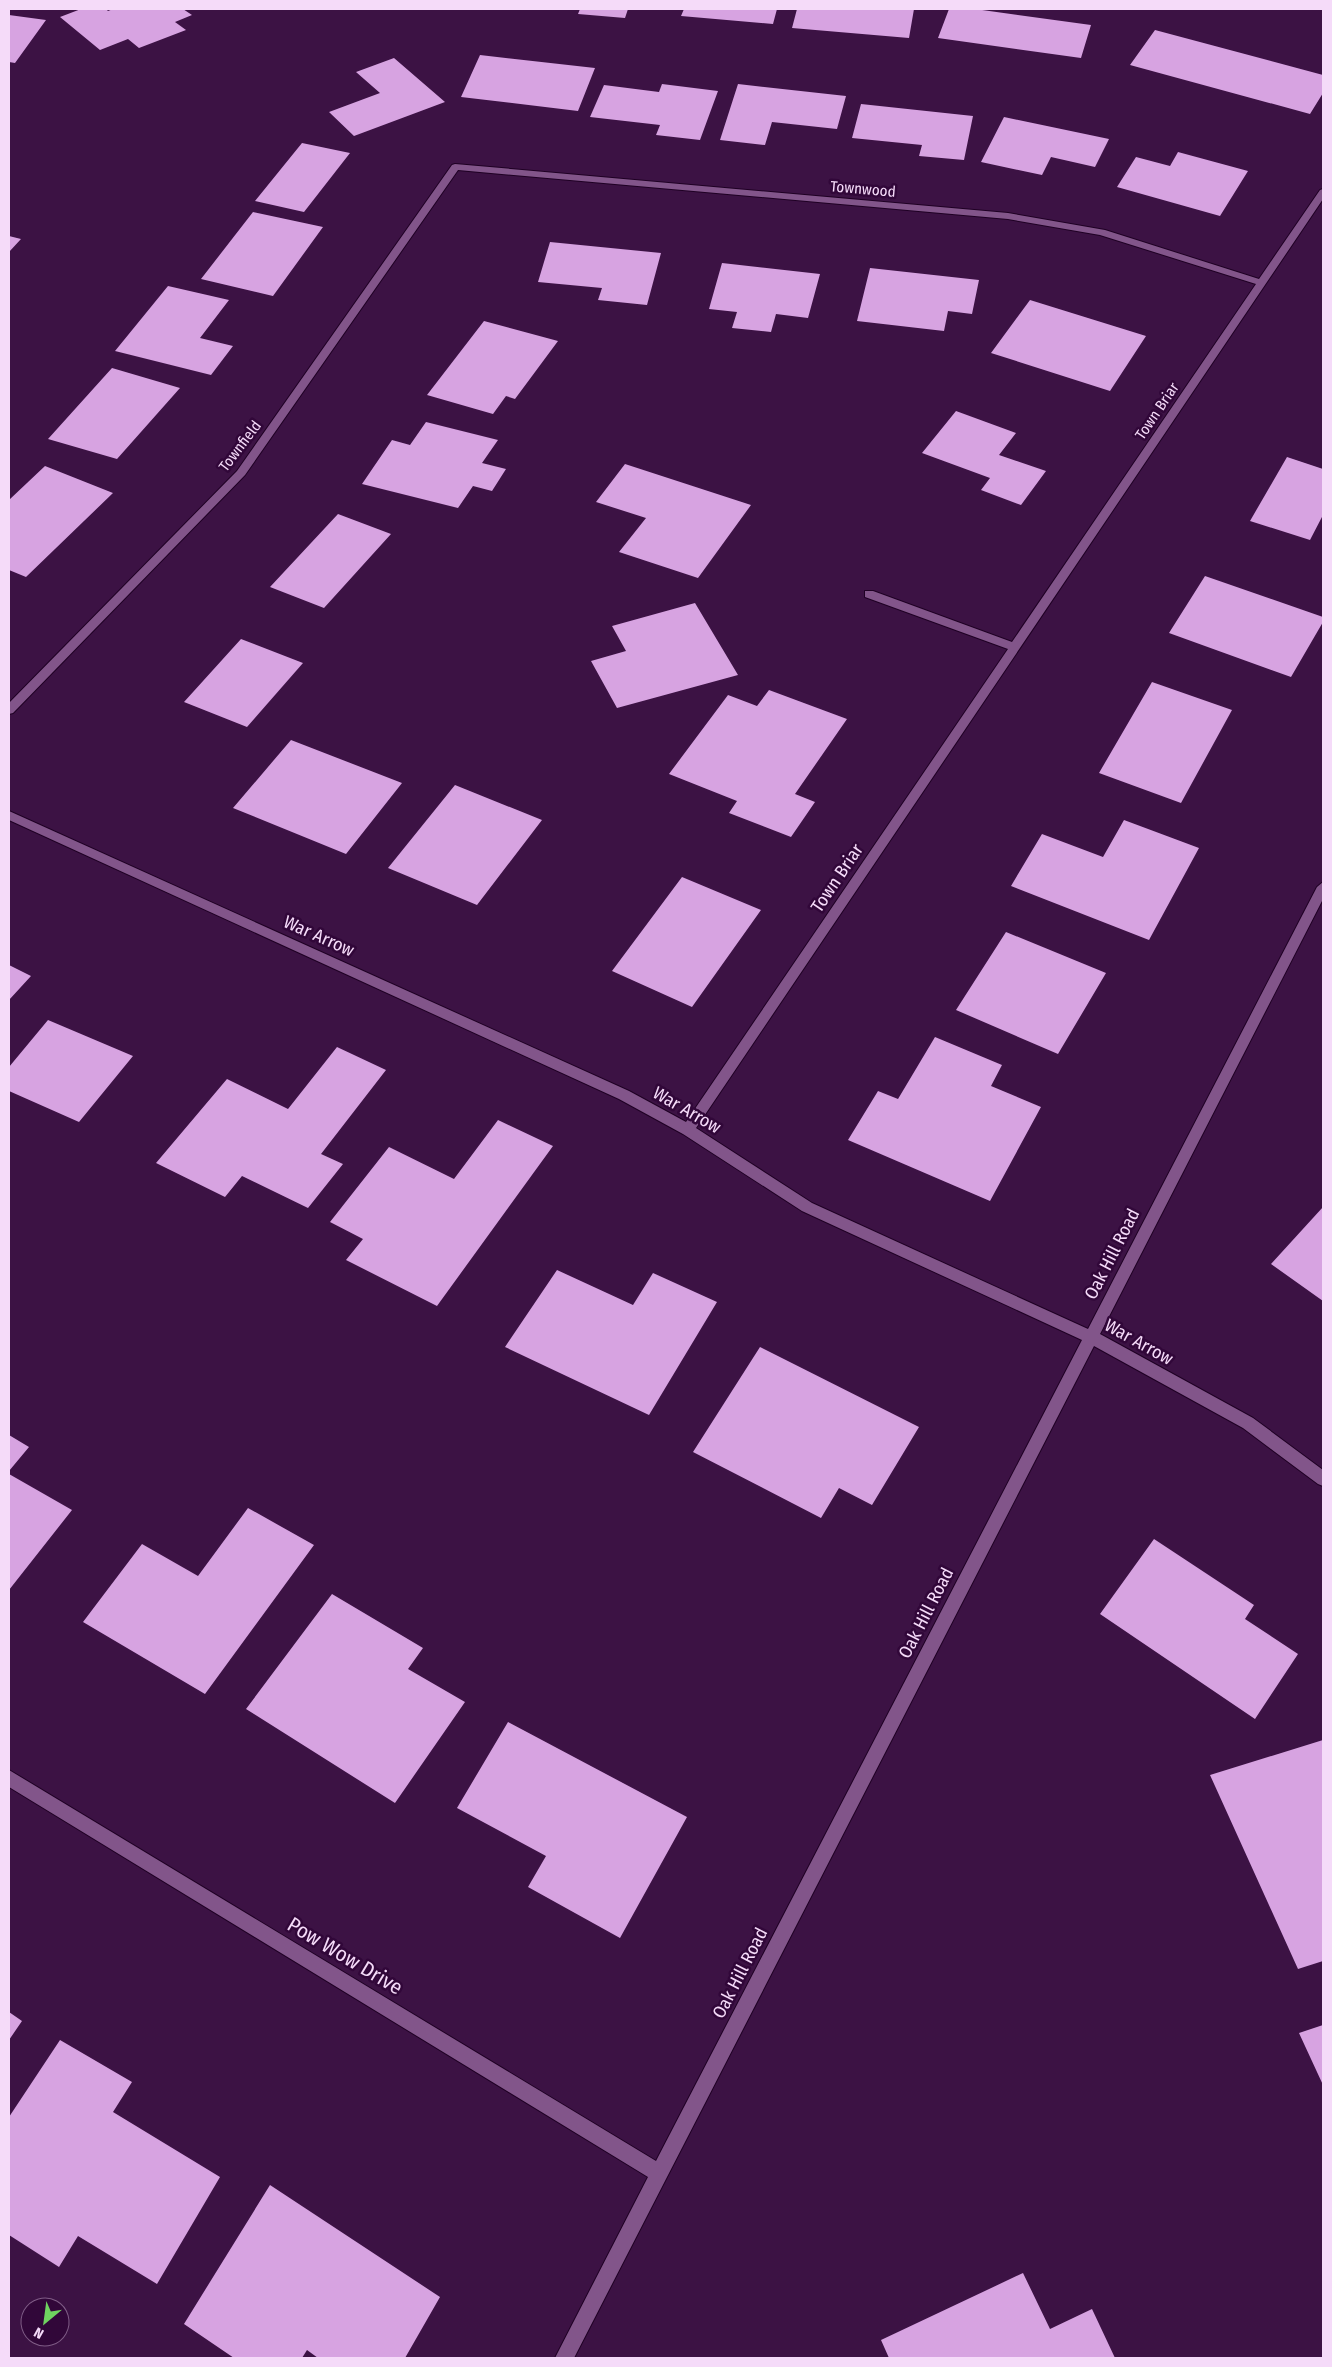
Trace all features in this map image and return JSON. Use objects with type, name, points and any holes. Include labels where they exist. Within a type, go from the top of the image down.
[{"type":"street","name":"Townwood","points":[[455,167],[1008,216],[1102,232],[1262,282]]},
{"type":"street","name":"Townfield","points":[[9,710],[241,473],[455,167]]},
{"type":"street","name":"Town Briar","points":[[688,1130],[1323,192]]},
{"type":"street","points":[[869,594],[1015,646]]},
{"type":"street","name":"War Arrow","points":[[9,816],[624,1095],[688,1130],[808,1207],[1092,1337],[1248,1423],[1323,1479]]},
{"type":"street","name":"Oak Hill Road","points":[[564,2358],[1323,887]]},
{"type":"street","name":"Pow Wow Drive","points":[[9,1778],[659,2173]]},
{"type":"building","points":[[81,9],[106,9],[108,11],[113,9],[183,9],[192,15],[175,22],[186,30],[139,48],[128,39],[100,50],[60,17]]},
{"type":"building","points":[[580,9],[628,9],[625,18],[578,14]]},
{"type":"building","points":[[684,9],[777,9],[773,24],[681,16]]},
{"type":"building","points":[[797,9],[914,9],[909,38],[792,28]]},
{"type":"building","points":[[949,9],[975,9],[1091,25],[1081,58],[938,38]]},
{"type":"building","points":[[9,15],[46,20],[15,63],[9,62]]},
{"type":"building","points":[[1155,30],[1323,75],[1323,93],[1310,114],[1130,65]]},
{"type":"building","points":[[480,55],[595,68],[578,111],[461,97]]},
{"type":"building","points":[[394,58],[445,102],[354,136],[329,112],[380,93],[356,72]]},
{"type":"building","points":[[662,84],[718,91],[700,140],[656,135],[660,125],[590,117],[604,85],[659,92]]},
{"type":"building","points":[[738,84],[846,96],[837,129],[772,122],[765,145],[720,140]]},
{"type":"building","points":[[861,104],[973,116],[964,160],[919,156],[922,145],[852,138]]},
{"type":"building","points":[[1004,117],[1109,139],[1095,167],[1051,157],[1042,175],[981,162]]},
{"type":"building","points":[[302,143],[350,153],[304,212],[255,201]]},
{"type":"building","points":[[1178,152],[1248,171],[1220,216],[1117,187],[1136,157],[1170,166]]},
{"type":"building","points":[[253,212],[323,227],[273,296],[201,279]]},
{"type":"building","points":[[9,236],[21,239],[9,252]]},
{"type":"building","points":[[550,242],[661,253],[647,305],[598,300],[602,288],[538,282]]},
{"type":"building","points":[[722,263],[820,274],[808,318],[776,314],[771,332],[732,328],[737,312],[709,309]]},
{"type":"building","points":[[870,268],[979,280],[972,314],[948,311],[944,331],[857,321]]},
{"type":"building","points":[[168,286],[229,300],[200,338],[233,346],[211,375],[115,351]]},
{"type":"building","points":[[1030,300],[1146,336],[1110,391],[991,353]]},
{"type":"building","points":[[484,321],[558,341],[515,399],[506,396],[493,414],[427,395]]},
{"type":"building","points":[[112,368],[180,388],[117,459],[48,439]]},
{"type":"building","points":[[956,411],[1016,433],[999,455],[1046,471],[1021,505],[981,490],[990,478],[922,453]]},
{"type":"building","points":[[426,422],[498,440],[482,463],[506,469],[492,491],[473,486],[458,508],[362,484],[392,440],[410,445]]},
{"type":"building","points":[[1287,457],[1323,469],[1323,515],[1310,540],[1250,521]]},
{"type":"building","points":[[625,464],[751,505],[698,578],[619,552],[646,518],[596,502]]},
{"type":"building","points":[[45,466],[113,493],[26,577],[9,570],[9,500]]},
{"type":"building","points":[[338,514],[391,534],[324,608],[270,587]]},
{"type":"building","points":[[1205,576],[1323,617],[1323,622],[1291,677],[1169,633]]},
{"type":"building","points":[[695,603],[738,675],[617,708],[591,661],[626,651],[612,626]]},
{"type":"building","points":[[241,639],[303,663],[247,727],[184,702]]},
{"type":"building","points":[[1152,682],[1232,710],[1181,803],[1099,773]]},
{"type":"building","points":[[769,690],[847,719],[795,794],[815,802],[791,837],[729,813],[737,801],[669,774],[728,695],[757,706]]},
{"type":"building","points":[[291,740],[402,783],[346,854],[233,808]]},
{"type":"building","points":[[455,785],[542,820],[477,905],[388,868]]},
{"type":"building","points":[[1124,820],[1199,848],[1149,940],[1011,886],[1042,834],[1103,857]]},
{"type":"building","points":[[682,877],[761,910],[692,1007],[612,971]]},
{"type":"building","points":[[1006,932],[1106,973],[1058,1054],[956,1010]]},
{"type":"building","points":[[9,965],[31,976],[9,1000]]},
{"type":"building","points":[[48,1020],[133,1056],[79,1122],[9,1091],[9,1067]]},
{"type":"building","points":[[935,1037],[1002,1065],[991,1086],[1041,1107],[990,1201],[848,1140],[878,1091],[898,1099]]},
{"type":"building","points":[[337,1047],[386,1070],[321,1154],[343,1164],[308,1208],[242,1176],[225,1197],[156,1163],[227,1079],[288,1109]]},
{"type":"building","points":[[498,1120],[553,1146],[437,1306],[346,1260],[363,1239],[330,1222],[389,1147],[454,1179]]},
{"type":"building","points":[[1323,1207],[1323,1301],[1271,1264]]},
{"type":"building","points":[[557,1270],[633,1305],[653,1273],[717,1302],[649,1415],[505,1347]]},
{"type":"building","points":[[760,1347],[919,1427],[872,1505],[839,1488],[821,1518],[693,1452]]},
{"type":"building","points":[[9,1435],[29,1447],[9,1471]]},
{"type":"building","points":[[9,1474],[72,1510],[9,1590]]},
{"type":"building","points":[[248,1508],[314,1545],[205,1694],[83,1622],[142,1544],[198,1576]]},
{"type":"building","points":[[1154,1539],[1254,1605],[1245,1619],[1298,1654],[1255,1719],[1100,1614]]},
{"type":"building","points":[[332,1594],[423,1648],[408,1669],[465,1702],[395,1803],[246,1709]]},
{"type":"building","points":[[508,1722],[687,1817],[620,1938],[528,1887],[546,1856],[457,1808]]},
{"type":"building","points":[[1323,1740],[1323,1961],[1298,1969],[1210,1775]]},
{"type":"building","points":[[9,2012],[22,2021],[9,2040]]},
{"type":"building","points":[[1323,2025],[1323,2085],[1299,2033]]},
{"type":"building","points":[[60,2040],[132,2082],[113,2112],[220,2177],[157,2284],[78,2236],[59,2267],[9,2235],[9,2117]]},
{"type":"building","points":[[270,2185],[440,2297],[405,2358],[318,2358],[307,2350],[302,2358],[234,2358],[184,2324]]},
{"type":"building","points":[[1023,2273],[1050,2329],[1092,2309],[1115,2358],[889,2358],[881,2340]]}]
